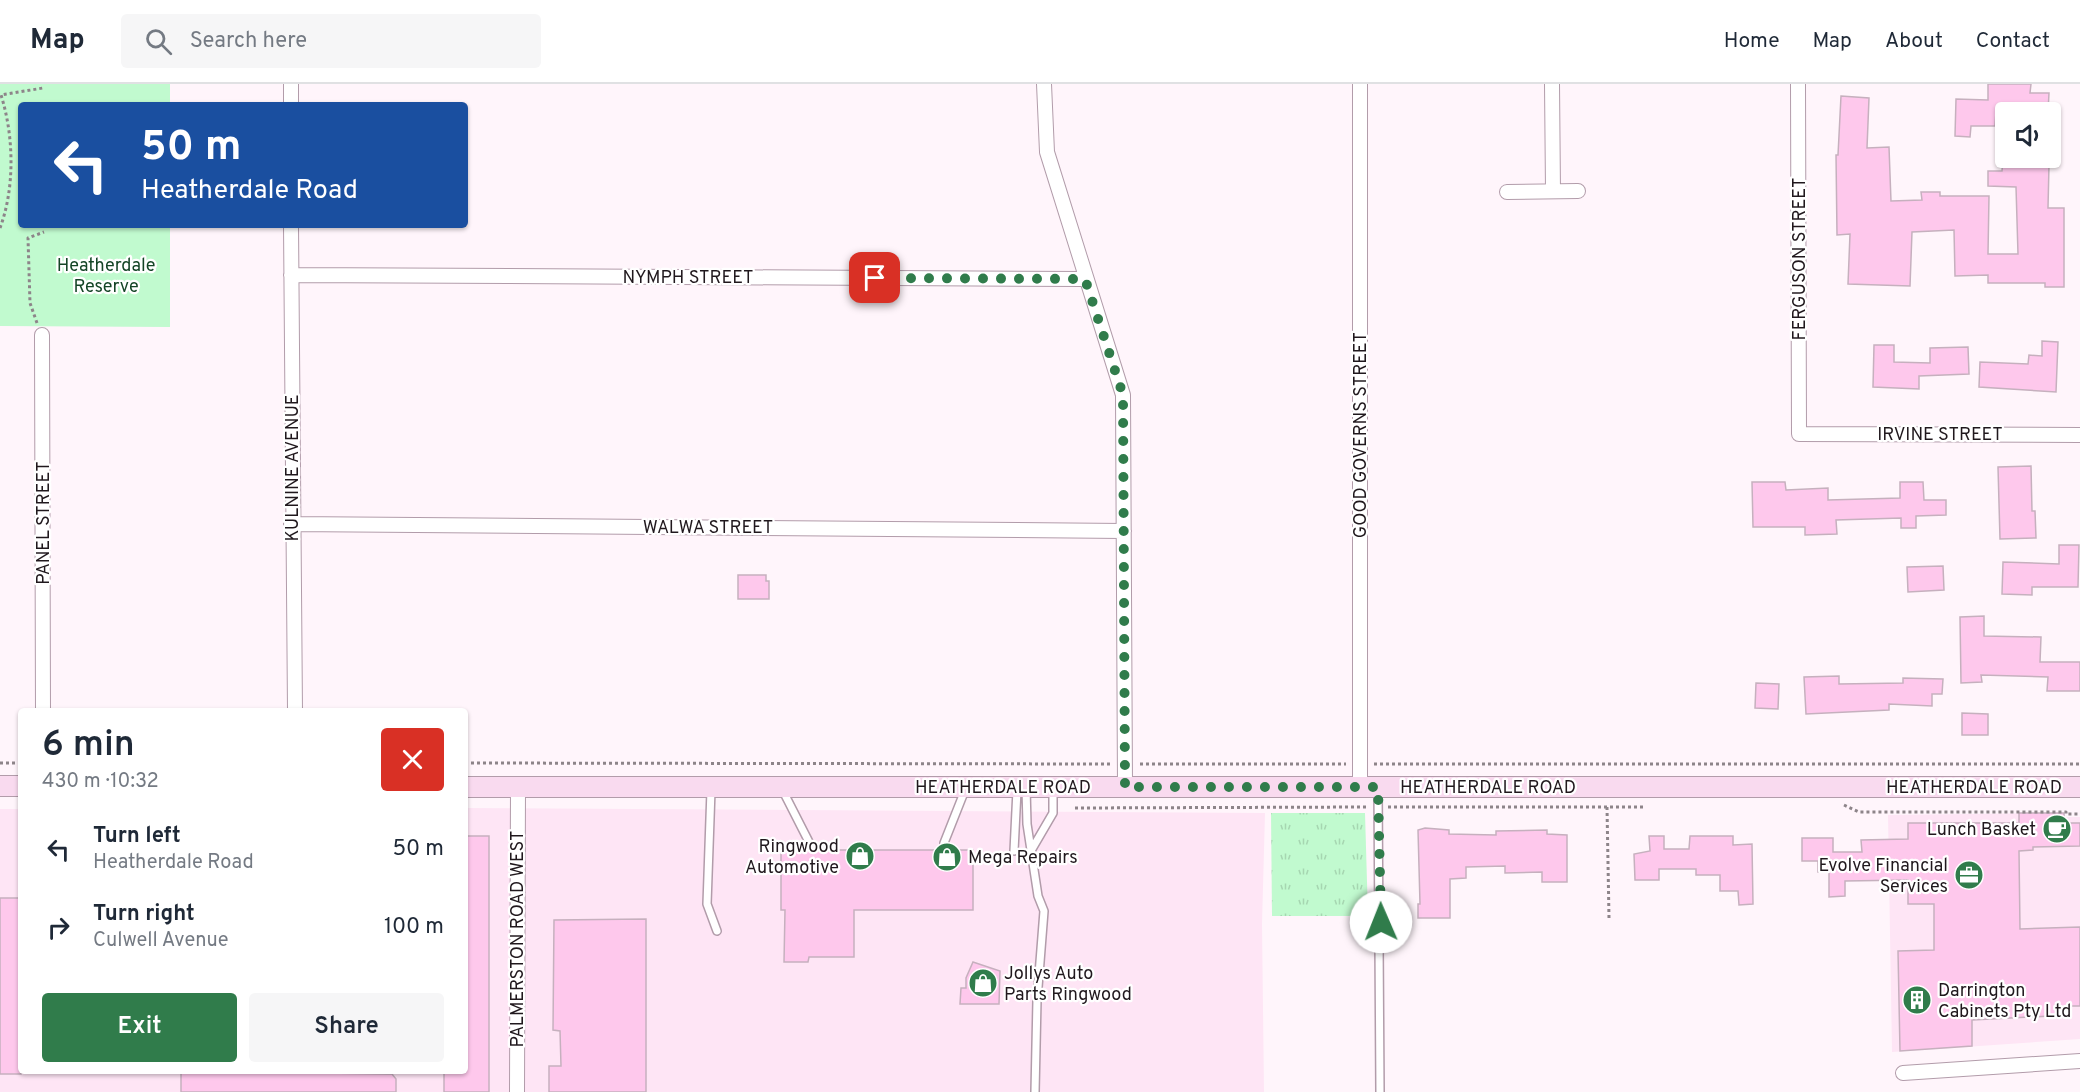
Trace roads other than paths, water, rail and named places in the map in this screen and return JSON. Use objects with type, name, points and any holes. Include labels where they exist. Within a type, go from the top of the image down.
[{"type":"main road","points":[[0,786],[18,786]]},
{"type":"main road","name":"HEATHERDALE ROAD","points":[[468,787],[2080,787]]},
{"type":"street","points":[[291,84],[291,102]]},
{"type":"street","points":[[1044,84],[1047,153],[1123,395],[1125,787]]},
{"type":"street","name":"GOOD GOVERNS STREET","points":[[1360,84],[1360,764],[1369,787]]},
{"type":"street","points":[[1552,84],[1553,191]]},
{"type":"street","name":"FERGUSON STREET","points":[[1798,84],[1799,434]]},
{"type":"street","points":[[1507,192],[1578,191]]},
{"type":"street","name":"KULNINE AVENUE","points":[[291,228],[291,524],[295,708]]},
{"type":"street","name":"NYMPH STREET","points":[[291,275],[1085,279]]},
{"type":"street","name":"PANEL STREET","points":[[42,335],[43,708]]},
{"type":"street","name":"IRVINE STREET","points":[[1799,434],[2080,435]]},
{"type":"street","name":"WALWA STREET","points":[[291,524],[1124,531]]},
{"type":"street","name":"PALMERSTON ROAD WEST","points":[[517,1092],[518,787]]},
{"type":"street","points":[[1903,1072],[2080,1061]]},
{"type":"lane","points":[[711,787],[707,904],[717,931]]},
{"type":"lane","points":[[782,787],[809,842]]},
{"type":"lane","points":[[1369,787],[1378,807],[1380,1092]]},
{"type":"lane","points":[[944,843],[966,788]]},
{"type":"lane","points":[[1022,788],[1038,896],[1044,911],[1036,1000],[1035,1092]]},
{"type":"lane","points":[[1014,852],[1022,788]]},
{"type":"lane","points":[[1032,849],[1053,813],[1053,788]]},
{"type":"place","name":"Lunch Basket","points":[[2057,829]]},
{"type":"place","name":"Ringwood Automotive","points":[[860,856]]},
{"type":"place","name":"Mega Repairs","points":[[947,857]]},
{"type":"place","name":"Evolve Financial Services","points":[[1969,875]]},
{"type":"place","name":"Jollys Auto Parts Ringwood","points":[[983,983]]},
{"type":"place","name":"Darrington Cabinets Pty Ltd","points":[[1917,1000]]},
{"type":"park label","name":"Heatherdale Reserve","points":[[106,276]]}]
